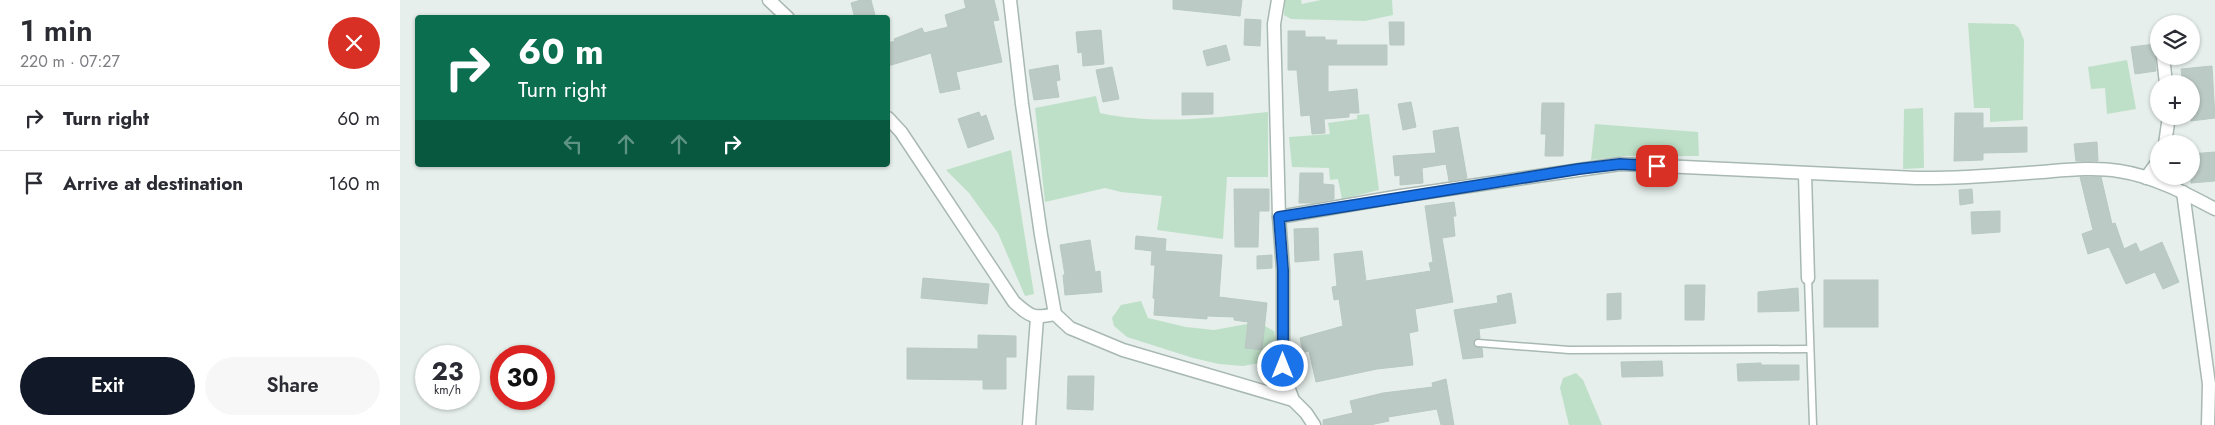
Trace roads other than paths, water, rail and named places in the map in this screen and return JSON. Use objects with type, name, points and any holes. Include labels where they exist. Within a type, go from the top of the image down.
[{"type":"street","points":[[769,0],[785,15]]},
{"type":"street","points":[[1010,0],[1034,188],[1055,314],[1070,328],[1123,350],[1293,400]]},
{"type":"street","points":[[1278,0],[1274,24],[1279,217],[1283,270],[1283,366],[1286,384],[1293,400],[1306,413],[1314,425]]},
{"type":"street","points":[[890,120],[901,132],[1014,302],[1028,314],[1037,318],[1055,314]]},
{"type":"street","points":[[1279,217],[1401,196],[1620,164],[1805,174],[1953,179],[2085,169],[2119,171],[2146,178],[2183,192],[2215,209]]},
{"type":"street","points":[[2146,178],[2150,172]]},
{"type":"street","points":[[1805,174],[1808,278]]},
{"type":"street","points":[[2183,192],[2210,384],[2208,425]]},
{"type":"street","points":[[1028,425],[1037,318]]},
{"type":"lane","points":[[1808,278],[1813,425]]},
{"type":"lane","points":[[1478,343],[1569,350],[1810,349]]}]
